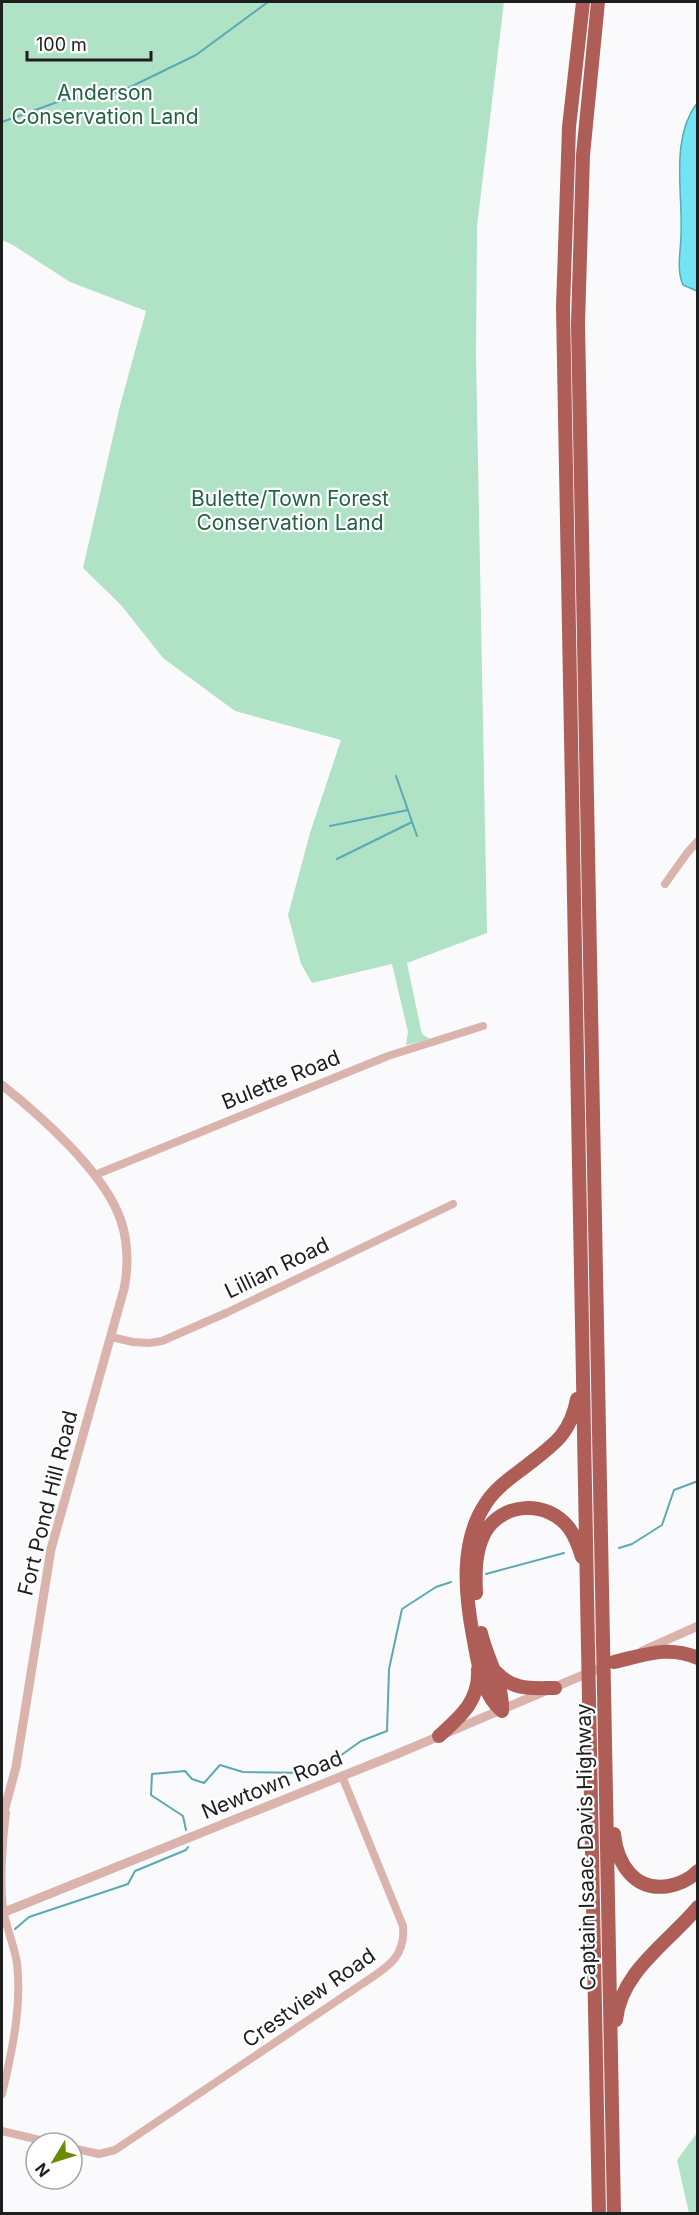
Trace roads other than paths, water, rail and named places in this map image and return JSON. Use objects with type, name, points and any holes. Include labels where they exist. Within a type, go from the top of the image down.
[{"type":"highway","points":[[439,1736],[464,1714],[470,1703],[478,1673],[466,1572],[471,1533],[486,1502],[499,1488],[564,1433],[574,1414],[583,1370],[563,308],[569,127],[582,2]]},
{"type":"highway","name":"Captain Isaac Davis Highway","points":[[598,2],[583,155],[578,324],[614,2214]]},
{"type":"highway","name":"Captain Isaac Davis Highway","points":[[583,1370],[599,2214]]},
{"type":"highway","points":[[502,1711],[503,1696],[482,1635],[476,1592],[479,1547],[491,1523],[503,1513],[517,1508],[530,1507],[552,1514],[569,1528],[576,1539],[586,1573]]},
{"type":"highway","points":[[614,1662],[664,1650],[677,1651],[698,1658]]},
{"type":"highway","points":[[477,1658],[486,1688],[495,1705],[502,1711]]},
{"type":"highway","points":[[495,1671],[504,1680],[518,1687],[555,1688]]},
{"type":"highway","points":[[605,1753],[615,1845],[625,1868],[643,1885],[657,1888],[682,1883],[698,1871]]},
{"type":"highway","points":[[612,2072],[616,2017],[625,1988],[634,1975],[698,1906]]},
{"type":"street","points":[[665,884],[698,841]]},
{"type":"street","name":"Bulette Road","points":[[95,1174],[388,1056],[483,1026]]},
{"type":"street","points":[[2,1085],[22,1101],[95,1174]]},
{"type":"street","name":"Fort Pond Hill Road","points":[[2,1819],[16,1767],[51,1549],[124,1289],[127,1268],[126,1246],[119,1214],[95,1174]]},
{"type":"street","name":"Lillian Road","points":[[111,1337],[133,1342],[162,1341],[226,1313],[453,1204]]},
{"type":"street","name":"Newtown Road","points":[[3,1912],[502,1711],[698,1626]]},
{"type":"street","name":"Crestview Road","points":[[84,2151],[99,2154],[115,2150],[362,1984],[394,1960],[404,1942],[403,1926],[342,1776]]},
{"type":"street","points":[[2,2094],[17,2010],[18,1983],[16,1960],[3,1912],[4,1828],[9,1797]]},
{"type":"street","points":[[2,2131],[24,2136]]},
{"type":"water","points":[[697,103],[697,291],[683,285],[679,266],[681,149],[683,133]]},
{"type":"waterway","points":[[2,122],[63,100],[120,92],[196,55],[268,2]]},
{"type":"waterway","points":[[396,776],[417,836]]},
{"type":"waterway","points":[[330,826],[408,810]]},
{"type":"waterway","points":[[337,859],[412,822]]},
{"type":"waterway","points":[[619,1548],[632,1544],[662,1525],[674,1490],[698,1481]]},
{"type":"waterway","points":[[486,1574],[564,1553]]},
{"type":"waterway","points":[[186,1830],[183,1816],[151,1795],[152,1774],[185,1771],[192,1779],[204,1783],[220,1765],[243,1772],[316,1773],[361,1741],[387,1731],[389,1669],[402,1609],[436,1587],[451,1582]]},
{"type":"waterway","points":[[15,1929],[29,1917],[128,1884],[135,1871],[186,1850],[188,1847]]},
{"type":"park label","name":"Anderson Conservation Land","points":[[105,105]]},
{"type":"park label","name":"Bulette/Town Forest Conservation Land","points":[[290,511]]}]
